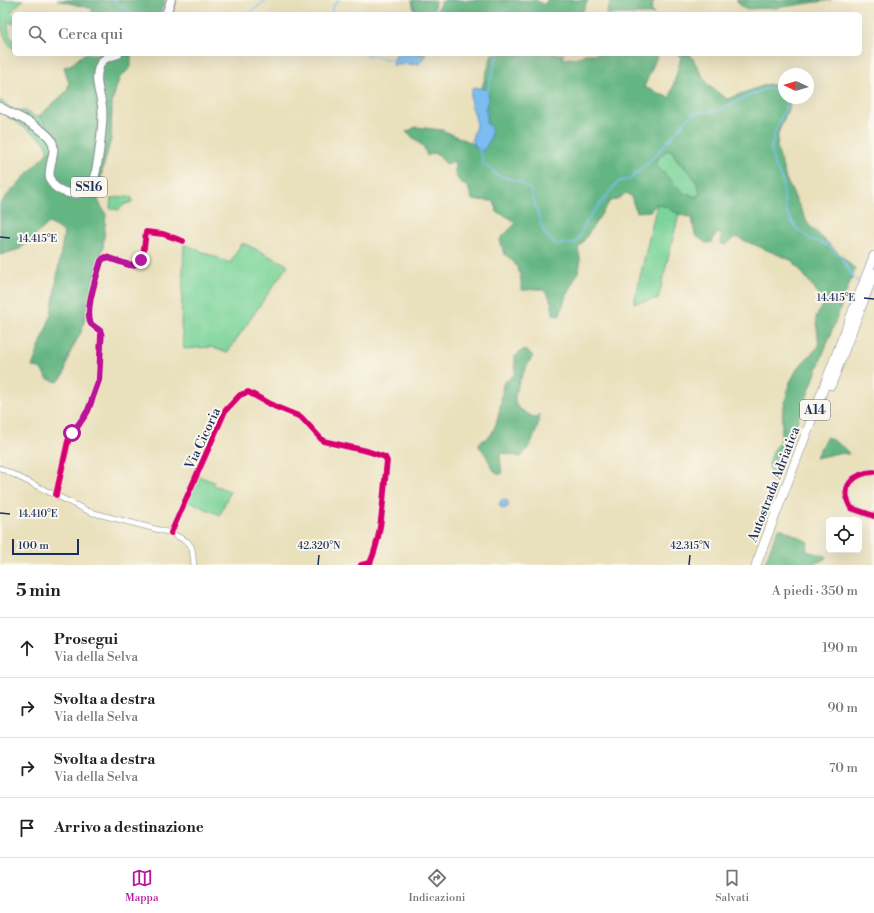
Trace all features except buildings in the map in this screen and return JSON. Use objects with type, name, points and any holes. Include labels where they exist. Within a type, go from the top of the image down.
[{"type":"highway","name":"Autostrada Adriatica","points":[[756,565],[874,256]]},
{"type":"highway","name":"Autostrada Adriatica","points":[[762,565],[874,273]]},
{"type":"main road","points":[[167,12],[171,0]]},
{"type":"main road","name":"SS16","points":[[0,107],[49,137],[54,149],[49,171],[51,181],[58,189],[65,192],[80,193],[91,185],[97,164],[102,107],[97,78],[99,67],[107,57],[111,56]]},
{"type":"street","points":[[56,495],[68,441],[88,410],[99,380],[102,335],[100,330],[91,324],[89,316],[91,301],[101,261],[103,258],[108,258],[129,265],[136,265],[143,256],[146,232],[163,234],[183,241]]},
{"type":"street","name":"Via Cicoria","points":[[171,533],[225,411],[240,395],[248,392],[276,407],[302,417],[323,441],[367,451],[385,457],[387,461],[373,557],[370,563],[361,565]]},
{"type":"street","points":[[0,468],[99,515],[171,533],[188,542],[192,548],[194,565]]},
{"type":"street","points":[[874,472],[859,474],[855,477],[849,482],[846,495],[847,501],[851,508],[874,516]]},
{"type":"green space","points":[[0,0],[23,0],[11,12],[12,23],[7,22],[10,37],[12,38],[12,48],[3,33]]},
{"type":"green space","points":[[57,0],[165,0],[161,12],[92,12],[93,9]]},
{"type":"green space","points":[[412,0],[435,0],[434,10],[431,12],[411,12],[414,10]]},
{"type":"green space","points":[[446,0],[536,0],[544,5],[547,0],[588,0],[582,12],[436,12],[441,2]]},
{"type":"green space","points":[[611,0],[654,0],[651,10],[653,12],[607,12]]},
{"type":"green space","points":[[736,0],[831,0],[775,8],[744,9]]},
{"type":"green space","points":[[82,56],[131,56],[131,67],[119,79],[112,102],[111,139],[102,172],[98,200],[106,215],[103,248],[82,330],[69,355],[64,375],[58,382],[48,379],[40,368],[32,367],[51,315],[64,232],[49,223],[20,249],[0,255],[0,203],[47,153],[59,144],[39,116],[67,91],[69,83],[64,67],[72,64]]},
{"type":"green space","points":[[491,56],[563,56],[562,59],[581,56],[657,56],[644,87],[670,98],[681,57],[680,56],[691,56],[708,85],[727,99],[768,84],[778,86],[778,104],[790,104],[778,133],[777,148],[786,179],[808,224],[855,269],[774,484],[770,479],[769,462],[775,447],[781,440],[783,410],[790,382],[799,366],[819,346],[816,317],[825,302],[793,261],[736,237],[725,245],[720,243],[722,233],[715,235],[712,242],[706,243],[695,235],[692,217],[678,214],[657,204],[650,211],[636,212],[631,196],[626,193],[616,200],[610,201],[578,249],[580,266],[559,316],[553,314],[547,293],[540,289],[521,290],[521,279],[518,269],[513,261],[504,254],[500,239],[515,224],[510,218],[497,212],[494,201],[472,200],[468,187],[459,180],[455,174],[455,161],[446,164],[438,155],[434,153],[427,156],[424,147],[406,132],[416,127],[442,130],[474,144],[476,148],[486,123],[485,110],[489,96],[486,89],[482,88]],"holes":[[[672,150],[675,156],[695,179],[700,192],[697,197],[685,194],[657,166],[658,158],[666,151]]]},
{"type":"green space","points":[[0,100],[15,111],[24,111],[36,117],[39,116],[60,144],[47,153],[47,146],[43,140],[0,111]]},
{"type":"green space","points":[[672,150],[675,157],[691,174],[697,184],[700,192],[697,197],[685,194],[657,166],[658,158],[666,151]]},
{"type":"green space","points":[[124,196],[132,198],[132,202],[125,204],[118,210],[110,208],[111,199]]},
{"type":"green space","points":[[657,204],[666,206],[679,214],[658,299],[634,303]]},
{"type":"green space","points":[[184,244],[230,263],[241,244],[245,244],[288,265],[227,353],[211,347],[184,349],[181,326]]},
{"type":"green space","points":[[523,350],[529,352],[533,356],[517,388],[515,401],[519,408],[531,416],[536,418],[540,414],[539,420],[531,442],[521,457],[502,453],[500,456],[502,474],[497,474],[479,447],[479,443],[490,436],[496,424],[500,411],[503,384],[515,374],[515,356]]},
{"type":"green space","points":[[827,437],[836,442],[849,454],[838,453],[815,458]]},
{"type":"green space","points":[[198,476],[214,482],[213,485],[230,491],[220,515],[187,501]]},
{"type":"green space","points":[[778,529],[783,529],[808,542],[806,551],[826,556],[825,559],[811,565],[764,565]]},
{"type":"water","points":[[395,56],[425,56],[419,64],[393,65]]},
{"type":"water","points":[[473,87],[486,89],[489,96],[485,110],[487,113],[486,123],[491,127],[491,134],[490,140],[482,151],[476,148],[473,140],[476,119],[471,103],[471,93]]},
{"type":"water","points":[[504,499],[509,504],[504,509],[499,504]]},
{"type":"waterway","points":[[113,0],[128,12]]},
{"type":"waterway","points":[[250,12],[267,0]]},
{"type":"waterway","points":[[332,12],[333,6],[339,0]]},
{"type":"waterway","points":[[373,56],[386,59],[395,59]]},
{"type":"waterway","points":[[487,93],[497,56]]},
{"type":"waterway","points":[[479,148],[483,164],[499,176],[518,181],[530,189],[544,233],[556,245],[576,243],[588,219],[618,182],[630,179],[654,157],[692,114],[719,110],[762,90],[771,88],[778,90]]},
{"type":"waterway","points":[[787,104],[775,132],[771,148],[774,165],[782,180],[786,211],[796,228],[810,239],[828,245],[841,258],[860,284]]},
{"type":"cycle path","points":[[56,495],[68,441],[88,411],[99,380],[101,335],[100,331],[91,324],[89,310],[101,261],[106,257],[129,265],[139,263],[143,256],[146,232],[163,234],[183,241]]},
{"type":"cycle path","points":[[171,533],[225,411],[240,395],[248,392],[276,407],[301,417],[323,441],[367,451],[385,457],[387,461],[378,539],[370,563],[361,565]]},
{"type":"cycle path","points":[[874,472],[866,473],[854,478],[847,488],[848,500],[851,508],[874,516]]},
{"type":"route","points":[[72,433],[88,410],[99,380],[102,335],[100,330],[91,324],[89,316],[91,301],[101,261],[106,257],[133,266],[141,260]]}]
